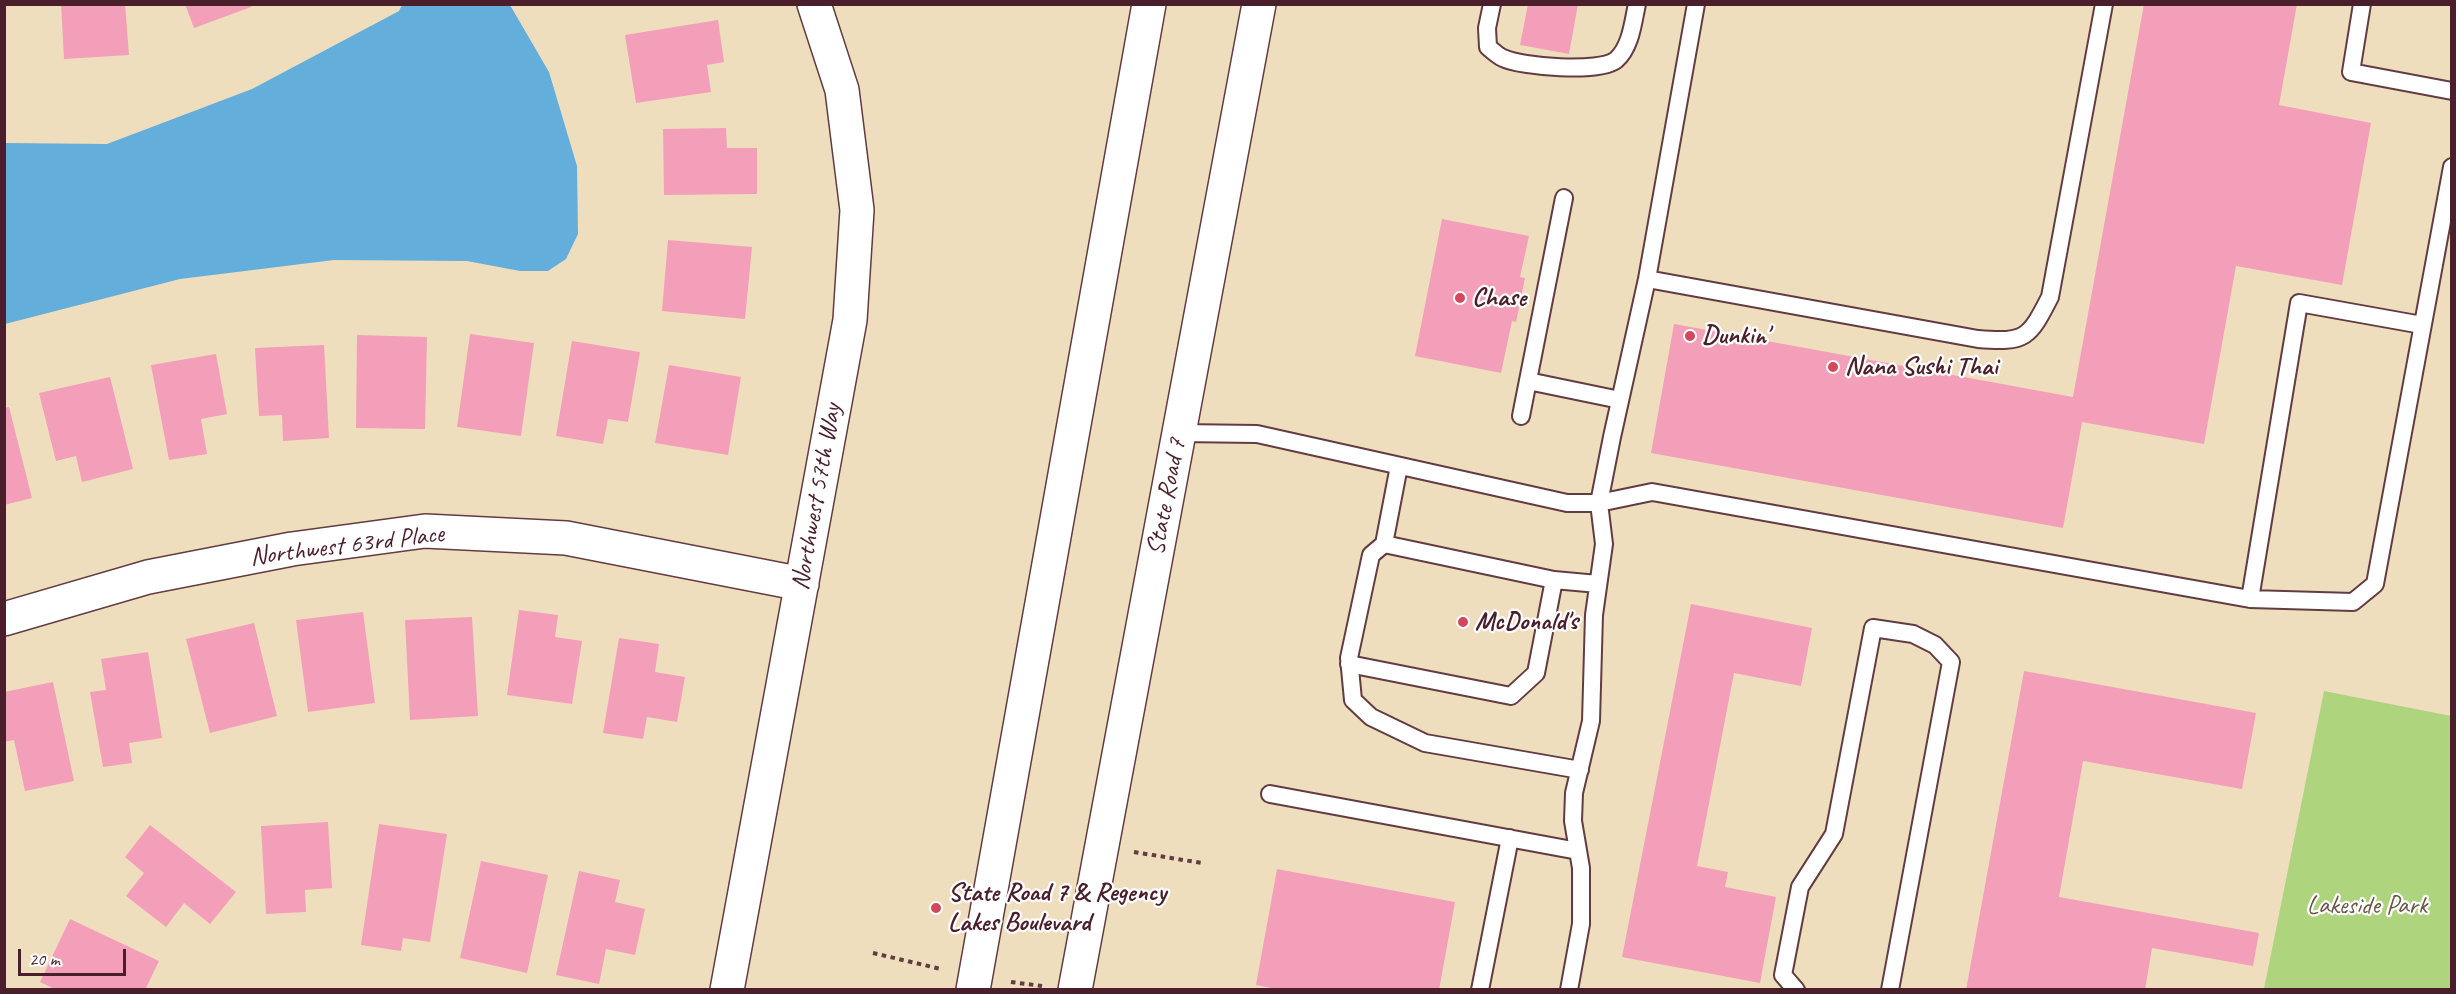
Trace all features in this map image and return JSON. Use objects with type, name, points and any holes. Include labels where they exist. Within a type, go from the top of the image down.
[{"type":"main road","name":"Northwest 57th Way","points":[[727,990],[850,320],[857,210],[842,90],[814,4]]},
{"type":"main road","points":[[973,990],[1149,4]]},
{"type":"main road","name":"State Road 7","points":[[1075,990],[1259,4]]},
{"type":"main road","name":"Northwest 63rd Place","points":[[4,620],[148,577],[292,549],[425,531],[566,538],[802,584]]},
{"type":"lane","points":[[1492,4],[1487,28],[1488,47],[1504,59],[1558,68],[1597,67],[1616,60],[1629,39],[1637,4]]},
{"type":"lane","points":[[1569,990],[1581,924],[1581,868],[1573,821],[1574,793],[1591,721],[1594,615],[1604,544],[1599,503],[1647,279],[1696,4]]},
{"type":"lane","points":[[1647,279],[1978,339],[2009,342],[2026,334],[2036,325],[2050,297],[2104,4]]},
{"type":"lane","points":[[2362,4],[2351,72],[2451,91]]},
{"type":"lane","points":[[1179,434],[1257,434],[1567,503],[1599,503],[1652,492],[2250,599],[2353,602],[2375,584],[2451,167]]},
{"type":"lane","points":[[1521,416],[1564,198]]},
{"type":"lane","points":[[2250,599],[2299,303],[2422,326]]},
{"type":"lane","points":[[1528,381],[1620,400]]},
{"type":"lane","points":[[1399,466],[1384,544],[1371,555],[1349,658],[1353,700],[1371,717],[1425,743],[1580,770]]},
{"type":"lane","points":[[1384,544],[1554,580],[1598,584]]},
{"type":"lane","points":[[1349,664],[1511,696],[1536,673],[1554,580]]},
{"type":"lane","points":[[1796,990],[1783,975],[1800,887],[1834,834],[1873,628],[1913,634],[1935,645],[1951,662],[1890,990]]},
{"type":"lane","points":[[1270,794],[1578,851]]},
{"type":"lane","points":[[1480,990],[1510,838]]},
{"type":"path","points":[[1101,847],[1202,863]]},
{"type":"green space","name":"Lakeside Park","points":[[2324,691],[2451,716],[2451,989],[2264,989]]},
{"type":"water","points":[[402,5],[510,5],[549,72],[577,166],[578,234],[566,259],[548,271],[520,271],[467,261],[334,260],[180,279],[5,324],[5,143],[107,144],[252,89],[399,11]]},
{"type":"building","points":[[61,4],[125,4],[129,55],[64,59]]},
{"type":"building","points":[[185,4],[250,4],[251,7],[194,28]]},
{"type":"building","points":[[1528,4],[1578,4],[1569,54],[1520,45]]},
{"type":"building","points":[[2144,4],[2297,4],[2279,105],[2371,123],[2342,285],[2236,266],[2204,444],[2082,422],[2063,528],[1651,453],[1674,324],[2073,397]]},
{"type":"building","points":[[718,20],[724,62],[707,65],[711,92],[636,103],[625,35]]},
{"type":"building","points":[[726,128],[727,148],[757,148],[757,194],[664,195],[663,129]]},
{"type":"building","points":[[1442,219],[1529,236],[1520,277],[1525,278],[1516,322],[1512,321],[1501,373],[1415,356]]},
{"type":"building","points":[[668,240],[752,247],[745,319],[662,311]]},
{"type":"building","points":[[470,334],[534,343],[521,436],[457,427]]},
{"type":"building","points":[[357,335],[427,337],[425,429],[356,428]]},
{"type":"building","points":[[572,341],[640,352],[628,422],[608,419],[603,444],[556,436]]},
{"type":"building","points":[[324,345],[329,438],[283,441],[282,415],[259,416],[255,348]]},
{"type":"building","points":[[216,354],[227,414],[201,419],[207,454],[169,460],[151,365]]},
{"type":"building","points":[[669,365],[741,377],[728,455],[655,443]]},
{"type":"building","points":[[110,377],[133,469],[82,482],[76,456],[56,461],[39,393]]},
{"type":"building","points":[[9,407],[32,498],[4,505],[4,408]]},
{"type":"building","points":[[1691,604],[1812,628],[1801,686],[1734,673],[1697,866],[1728,872],[1725,887],[1776,897],[1760,983],[1622,957]]},
{"type":"building","points":[[519,610],[558,615],[555,637],[582,641],[572,704],[507,695]]},
{"type":"building","points":[[363,612],[375,703],[308,712],[296,620]]},
{"type":"building","points":[[472,617],[478,716],[410,720],[405,620]]},
{"type":"building","points":[[254,623],[277,716],[210,733],[186,639]]},
{"type":"building","points":[[619,638],[659,644],[655,672],[685,677],[677,722],[647,717],[643,739],[603,733]]},
{"type":"building","points":[[148,652],[162,738],[129,743],[132,763],[103,767],[90,692],[106,690],[101,659]]},
{"type":"building","points":[[2024,671],[2256,713],[2242,789],[2083,761],[2059,897],[2259,933],[2253,966],[2152,948],[2145,990],[1966,990]]},
{"type":"building","points":[[53,682],[74,781],[25,791],[14,740],[4,742],[4,692]]},
{"type":"building","points":[[328,822],[332,888],[305,890],[306,912],[266,914],[261,826]]},
{"type":"building","points":[[379,824],[447,834],[430,942],[403,938],[401,951],[361,945]]},
{"type":"building","points":[[150,825],[236,892],[210,924],[184,903],[166,927],[126,896],[144,873],[125,857]]},
{"type":"building","points":[[481,861],[548,875],[527,973],[460,958]]},
{"type":"building","points":[[1277,869],[1455,902],[1439,990],[1281,990],[1256,985]]},
{"type":"building","points":[[579,871],[620,880],[615,902],[645,909],[635,955],[606,949],[599,984],[556,975]]},
{"type":"building","points":[[70,919],[159,961],[145,990],[57,990],[40,982]]},
{"type":"place","name":"Chase","points":[[1460,298]]},
{"type":"place","name":"Dunkin'","points":[[1690,336]]},
{"type":"place","name":"Nana Sushi Thai","points":[[1833,367]]},
{"type":"place","name":"McDonald's","points":[[1463,622]]},
{"type":"place","name":"State Road 7 & Regency Lakes Boulevard","points":[[936,908]]}]
